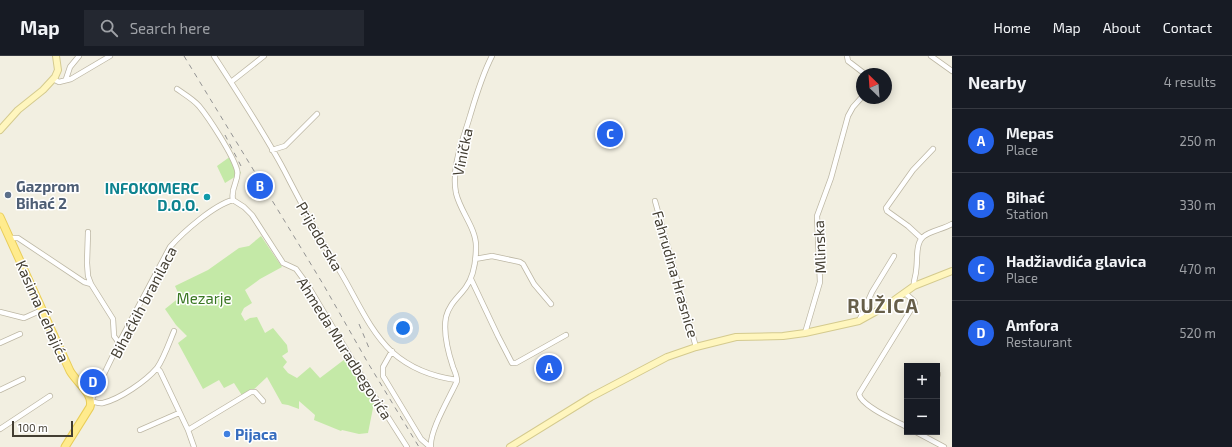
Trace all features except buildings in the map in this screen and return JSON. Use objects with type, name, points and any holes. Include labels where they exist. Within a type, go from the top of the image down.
[{"type":"main road","name":"Kasima Ćehajića","points":[[0,217],[70,371],[87,393],[91,401]]},
{"type":"main road","name":"Bihaćkih branilaca","points":[[65,447],[90,407],[91,401]]},
{"type":"street","points":[[0,130],[18,110],[43,90],[57,74],[58,70],[56,56]]},
{"type":"street","points":[[66,80],[70,67],[79,56]]},
{"type":"street","points":[[53,79],[59,82],[71,79],[110,56]]},
{"type":"street","name":"Prijedorska","points":[[214,56],[272,150],[328,252],[380,338],[403,361],[432,375],[458,380]]},
{"type":"street","points":[[231,82],[264,56]]},
{"type":"street","name":"Vinička","points":[[458,380],[447,345],[446,318],[448,310],[453,302],[471,279],[475,259],[476,240],[458,199],[456,171],[458,155],[475,100],[492,56]]},
{"type":"street","points":[[847,56],[848,61],[857,68]]},
{"type":"street","points":[[931,56],[952,71]]},
{"type":"street","points":[[177,89],[198,106],[209,120],[231,156],[238,173],[232,193],[233,200]]},
{"type":"street","name":"Mlinska","points":[[805,333],[820,282],[817,216],[831,178],[848,116],[856,104]]},
{"type":"street","points":[[272,150],[285,146],[317,114]]},
{"type":"street","points":[[921,238],[887,211],[886,208],[913,170],[933,150]]},
{"type":"street","name":"Bihaćkih branilaca","points":[[91,401],[119,343],[170,247],[179,236],[192,225],[233,200]]},
{"type":"street","name":"Ahmeda Muradbegovića","points":[[233,200],[239,203],[252,215],[283,263],[296,269],[307,284],[367,385],[408,447]]},
{"type":"street","name":"Fahrudina Hrasnice","points":[[655,201],[696,347]]},
{"type":"street","points":[[914,286],[921,238],[952,224]]},
{"type":"street","points":[[88,232],[88,276],[91,284],[113,319],[114,336],[119,343]]},
{"type":"street","points":[[10,238],[18,238],[84,282],[91,284]]},
{"type":"street","points":[[475,259],[492,256],[520,262],[523,264],[534,284],[551,304]]},
{"type":"street","points":[[859,321],[872,292],[894,256]]},
{"type":"street","points":[[513,446],[563,414],[620,381],[668,357],[696,347],[736,337],[783,336],[805,333],[859,321],[870,316],[914,286],[951,272]]},
{"type":"street","points":[[471,279],[512,363],[516,363],[566,335]]},
{"type":"street","points":[[904,425],[878,412],[860,399],[859,394],[915,304],[914,301],[905,293]]},
{"type":"street","points":[[0,312],[24,318],[42,310]]},
{"type":"street","points":[[91,401],[104,403],[138,385],[157,368],[174,331]]},
{"type":"street","points":[[0,343],[20,334]]},
{"type":"street","points":[[392,351],[384,367],[383,376],[421,440],[430,447]]},
{"type":"street","points":[[157,368],[160,371],[188,430],[194,447]]},
{"type":"street","points":[[0,390],[23,379]]},
{"type":"street","points":[[430,447],[433,432],[458,380]]},
{"type":"street","points":[[188,430],[251,392],[255,392],[263,401]]},
{"type":"street","points":[[0,429],[50,396]]},
{"type":"street","points":[[140,430],[179,413]]},
{"type":"street","points":[[922,435],[944,447]]},
{"type":"green space","points":[[231,156],[241,173],[225,183],[217,166]]},
{"type":"green space","name":"Mezarje","points":[[261,236],[282,267],[260,279],[245,290],[252,303],[244,308],[241,314],[245,321],[250,318],[257,317],[265,333],[273,328],[287,345],[288,352],[282,356],[287,362],[283,367],[288,373],[297,378],[310,367],[320,378],[349,356],[375,398],[368,433],[359,434],[341,431],[314,420],[315,415],[299,401],[299,409],[282,404],[267,377],[251,392],[243,397],[234,383],[224,388],[219,380],[203,389],[178,343],[187,336],[176,325],[165,309],[180,297],[175,286],[208,270],[239,248],[249,246]]},
{"type":"railway","points":[[184,56],[323,284],[368,363],[419,447]]},
{"type":"railway","points":[[225,135],[241,166]]},
{"type":"railway","points":[[359,324],[369,348]]},
{"type":"place","name":"Hadžiavdića glavica","points":[[610,134]]},
{"type":"place","name":"Bihać","points":[[260,186]]},
{"type":"place","name":"Gazprom Bihać 2","points":[[8,195]]},
{"type":"place","name":"INFOKOMERC D.O.O.","points":[[207,197]]},
{"type":"place","name":"Mepas","points":[[549,368]]},
{"type":"place","name":"Amfora","points":[[93,382]]},
{"type":"place","name":"Pijaca","points":[[227,434]]},
{"type":"district","name":"RUŽICA","points":[[883,305]]}]
